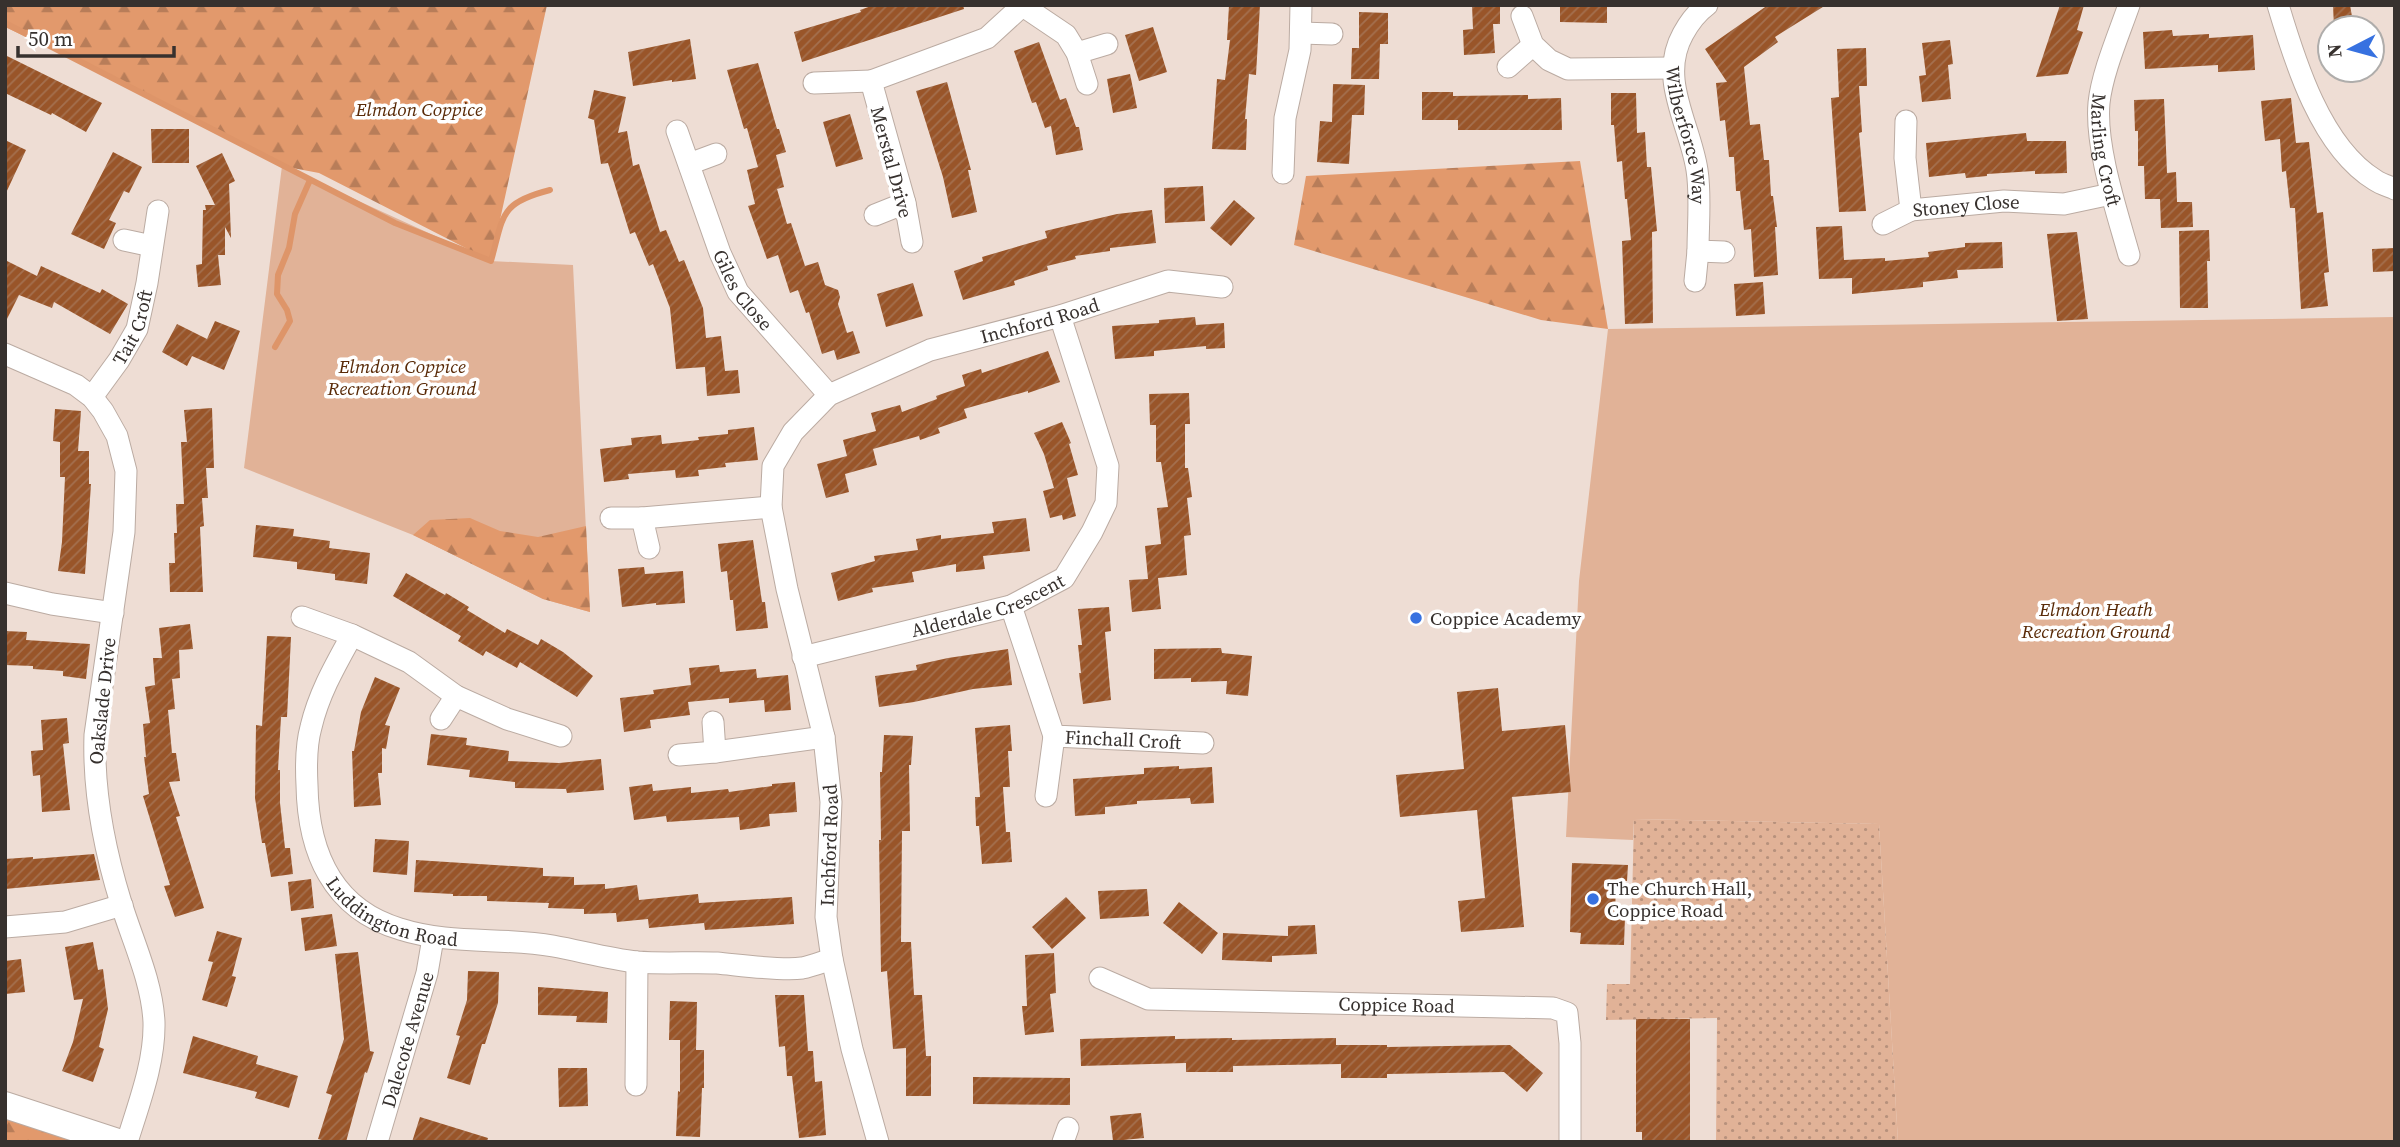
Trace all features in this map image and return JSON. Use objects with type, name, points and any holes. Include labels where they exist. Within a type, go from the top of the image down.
[{"type":"street","name":"Merstal Drive","points":[[814,83],[871,81],[987,38],[1023,5],[1066,35],[1077,53],[1087,84]]},
{"type":"street","points":[[1283,173],[1285,118],[1300,50],[1301,5]]},
{"type":"street","name":"Wilberforce Way","points":[[1695,281],[1698,251],[1697,170],[1677,97],[1673,68],[1674,50],[1685,29],[1698,11],[1707,5]]},
{"type":"street","name":"Marling Croft","points":[[2129,5],[2099,102],[2100,132],[2111,194],[2129,255]]},
{"type":"street","points":[[2278,5],[2290,46],[2310,94],[2338,145],[2375,180],[2395,189]]},
{"type":"street","points":[[1522,16],[1533,45],[1549,60],[1568,69],[1673,68]]},
{"type":"street","points":[[1301,33],[1332,34]]},
{"type":"street","points":[[1077,53],[1107,44]]},
{"type":"street","points":[[1508,67],[1533,45]]},
{"type":"street","name":"Merstal Drive","points":[[871,81],[905,203],[912,242]]},
{"type":"street","name":"Stoney Close","points":[[1906,121],[1905,158],[1911,210],[2004,201],[2064,204],[2111,194]]},
{"type":"street","name":"Giles Close","points":[[677,131],[720,253],[738,292],[829,395]]},
{"type":"street","points":[[689,164],[716,154]]},
{"type":"street","points":[[874,215],[905,203]]},
{"type":"street","points":[[1883,224],[1911,210]]},
{"type":"street","name":"Tait Croft","points":[[92,397],[120,360],[137,329],[158,211]]},
{"type":"street","points":[[124,240],[152,246]]},
{"type":"street","points":[[1698,251],[1724,252]]},
{"type":"street","name":"Inchford Road","points":[[878,1142],[852,1049],[832,959],[827,917],[831,802],[824,737],[786,589],[771,507],[773,466],[793,432],[829,395],[930,350],[1060,316],[1168,281],[1222,288]]},
{"type":"street","name":"Alderdale Crescent","points":[[803,657],[1011,606],[1064,578],[1106,503],[1108,466],[1060,316]]},
{"type":"street","name":"Oakslade Drive","points":[[5,354],[76,384],[92,397],[117,436],[126,471],[124,532],[95,735],[94,769],[106,855],[151,993],[154,1022],[153,1046],[127,1142]]},
{"type":"street","points":[[611,518],[642,518],[771,507]]},
{"type":"street","points":[[642,518],[649,548]]},
{"type":"street","points":[[5,593],[52,604],[113,613]]},
{"type":"street","name":"Finchall Croft","points":[[1011,606],[1054,736],[1203,743]]},
{"type":"street","points":[[302,617],[352,635],[409,662],[456,696],[508,719],[561,736]]},
{"type":"street","name":"Luddington Road","points":[[352,635],[325,685],[311,727],[306,764],[307,805],[319,859],[349,899],[373,919],[433,938],[550,945],[637,962],[696,962],[800,968],[832,959]]},
{"type":"street","points":[[441,719],[456,696]]},
{"type":"street","points":[[713,722],[715,752]]},
{"type":"street","points":[[1046,796],[1054,736]]},
{"type":"street","points":[[679,755],[824,737]]},
{"type":"street","points":[[5,927],[65,922],[122,905]]},
{"type":"street","name":"Dalecote Avenue","points":[[377,1142],[427,973],[433,938]]},
{"type":"street","points":[[636,1084],[637,962]]},
{"type":"street","name":"Coppice Road","points":[[1100,978],[1148,999],[1553,1008],[1567,1013],[1570,1043],[1570,1142]]},
{"type":"street","points":[[5,1105],[118,1142]]},
{"type":"green space","name":"Elmdon Coppice","points":[[5,5],[547,5],[491,261],[319,173],[282,166],[120,81],[5,27]]},
{"type":"green space","points":[[1580,161],[1608,329],[1541,320],[1294,245],[1306,176]]},
{"type":"green space","name":"Elmdon Coppice Recreation Ground","points":[[282,166],[490,261],[573,265],[590,612],[543,599],[413,535],[244,468]]},
{"type":"green space","name":"Elmdon Heath Recreation Ground","points":[[2395,317],[2395,1142],[1898,1142],[1879,824],[1634,819],[1633,840],[1566,837],[1579,581],[1608,329]]},
{"type":"green space","points":[[470,518],[500,531],[538,537],[586,526],[590,612],[543,599],[413,535],[430,520]]},
{"type":"green space","points":[[1634,819],[1879,824],[1898,1142],[1716,1142],[1717,1018],[1606,1020],[1607,984],[1630,984]]},
{"type":"green space","points":[[5,1115],[91,1142],[5,1142]]},
{"type":"building","points":[[874,5],[963,5],[964,9],[802,62],[794,32],[861,12],[860,10]]},
{"type":"building","points":[[1229,5],[1260,5],[1256,75],[1249,74],[1245,119],[1246,150],[1212,149],[1217,79],[1225,80],[1230,40],[1227,40]]},
{"type":"building","points":[[1472,5],[1500,5],[1500,24],[1493,24],[1495,53],[1464,55],[1463,30],[1473,29]]},
{"type":"building","points":[[1560,5],[1607,5],[1607,23],[1560,22]]},
{"type":"building","points":[[1768,5],[1826,5],[1775,37],[1778,42],[1744,67],[1750,125],[1760,124],[1764,160],[1769,160],[1771,196],[1777,227],[1778,275],[1754,277],[1751,229],[1744,230],[1740,191],[1736,191],[1734,157],[1729,157],[1725,120],[1720,121],[1716,83],[1727,82],[1705,49]]},
{"type":"building","points":[[2060,5],[2084,5],[2077,30],[2083,32],[2068,74],[2036,77]]},
{"type":"building","points":[[2333,5],[2350,5],[2352,14],[2333,14]]},
{"type":"building","points":[[1359,12],[1388,13],[1388,44],[1380,44],[1379,79],[1351,79],[1352,48],[1359,48]]},
{"type":"building","points":[[1153,27],[1167,72],[1139,81],[1125,35]]},
{"type":"building","points":[[2172,30],[2173,36],[2209,34],[2209,38],[2253,35],[2255,70],[2218,72],[2218,65],[2145,69],[2143,32]]},
{"type":"building","points":[[690,39],[696,79],[633,86],[628,52]]},
{"type":"building","points":[[1950,40],[1953,64],[1948,65],[1951,99],[1922,102],[1919,76],[1926,75],[1922,43]]},
{"type":"building","points":[[1039,42],[1060,100],[1066,98],[1076,127],[1079,127],[1083,150],[1056,155],[1051,126],[1045,128],[1036,102],[1032,103],[1014,51]]},
{"type":"building","points":[[1866,48],[1867,86],[1859,86],[1862,132],[1859,133],[1866,211],[1839,212],[1831,98],[1839,97],[1837,49]]},
{"type":"building","points":[[5,55],[102,103],[86,132],[52,113],[51,115],[5,93]]},
{"type":"building","points":[[758,63],[786,152],[776,155],[784,187],[777,189],[787,224],[791,223],[805,266],[818,262],[825,285],[838,290],[838,304],[847,333],[853,331],[860,353],[837,360],[834,350],[822,354],[809,312],[806,313],[798,290],[790,293],[778,255],[767,259],[748,206],[755,204],[747,170],[758,167],[727,70]]},
{"type":"building","points":[[1130,74],[1137,108],[1113,113],[1107,79]]},
{"type":"building","points":[[947,82],[971,170],[968,170],[977,212],[952,218],[943,177],[916,91]]},
{"type":"building","points":[[1333,84],[1365,85],[1364,115],[1352,115],[1349,164],[1317,162],[1320,121],[1332,122]]},
{"type":"building","points":[[594,90],[626,97],[618,133],[627,131],[633,166],[639,164],[660,232],[666,230],[679,262],[684,260],[703,308],[706,338],[721,336],[725,371],[738,370],[740,393],[707,396],[705,367],[676,369],[670,308],[653,264],[649,266],[635,232],[630,234],[608,163],[601,164],[594,120],[588,118]]},
{"type":"building","points":[[1422,92],[1453,92],[1453,96],[1528,95],[1528,99],[1561,98],[1562,130],[1458,130],[1458,120],[1422,120]]},
{"type":"building","points":[[1611,93],[1636,93],[1637,133],[1645,132],[1647,167],[1651,167],[1657,231],[1652,232],[1653,323],[1625,324],[1622,241],[1631,240],[1622,161],[1617,162],[1614,125],[1611,125]]},
{"type":"building","points":[[2291,98],[2296,143],[2309,142],[2317,213],[2323,212],[2329,272],[2324,273],[2328,306],[2301,309],[2295,208],[2290,208],[2286,171],[2282,172],[2280,139],[2265,141],[2261,101]]},
{"type":"building","points":[[2164,99],[2167,173],[2176,172],[2177,202],[2192,202],[2193,227],[2161,228],[2160,199],[2145,199],[2144,166],[2138,166],[2138,131],[2135,131],[2134,100]]},
{"type":"building","points":[[850,114],[863,159],[836,167],[823,122]]},
{"type":"building","points":[[151,129],[189,129],[189,163],[152,163]]},
{"type":"building","points":[[2026,133],[2027,141],[2066,141],[2067,173],[2035,174],[2035,171],[1966,178],[1965,173],[1929,177],[1926,143]]},
{"type":"building","points":[[5,140],[26,150],[5,195]]},
{"type":"building","points":[[113,152],[142,167],[129,193],[124,191],[109,220],[116,223],[104,249],[71,234]]},
{"type":"building","points":[[222,153],[235,181],[229,184],[231,238],[225,227],[225,255],[218,255],[221,285],[198,287],[196,265],[202,264],[203,210],[206,210],[205,205],[215,205],[196,166]]},
{"type":"building","points":[[1203,186],[1205,221],[1165,223],[1164,188]]},
{"type":"building","points":[[1234,200],[1255,218],[1231,246],[1210,228]]},
{"type":"building","points":[[1152,210],[1156,243],[1110,248],[1110,251],[1075,256],[1076,259],[1047,266],[1048,270],[1014,281],[1015,285],[963,300],[954,271],[983,261],[982,257],[1047,238],[1045,231],[1117,214]]},
{"type":"building","points":[[1842,226],[1844,260],[1885,258],[1885,261],[1929,257],[1928,252],[1965,247],[1965,243],[2002,242],[2003,268],[1957,270],[1958,278],[1923,282],[1923,287],[1852,294],[1852,278],[1819,279],[1816,227]]},
{"type":"building","points":[[2209,230],[2208,308],[2180,308],[2179,231]]},
{"type":"building","points":[[2077,232],[2088,319],[2057,321],[2047,234]]},
{"type":"building","points":[[2395,248],[2395,271],[2373,272],[2372,249]]},
{"type":"building","points":[[5,260],[37,276],[41,266],[100,293],[102,289],[128,304],[110,334],[54,302],[52,308],[19,295],[5,323]]},
{"type":"building","points":[[1763,282],[1765,314],[1736,316],[1734,284]]},
{"type":"building","points":[[913,283],[923,316],[886,327],[877,294]]},
{"type":"building","points":[[1195,317],[1196,325],[1224,323],[1225,348],[1206,349],[1206,346],[1154,351],[1154,356],[1115,359],[1112,326]]},
{"type":"building","points":[[215,321],[240,331],[224,370],[192,356],[187,366],[162,352],[177,324],[207,339]]},
{"type":"building","points":[[1048,351],[1060,382],[964,409],[967,418],[938,428],[940,433],[920,440],[919,436],[873,449],[877,465],[845,474],[849,492],[826,498],[817,464],[847,456],[843,440],[876,431],[871,413],[900,405],[902,412],[965,386],[962,375],[981,369],[982,373]]},
{"type":"building","points":[[1189,393],[1190,424],[1185,424],[1185,468],[1188,468],[1192,497],[1187,498],[1191,535],[1184,536],[1187,575],[1158,578],[1161,609],[1132,612],[1129,580],[1148,579],[1145,546],[1161,544],[1157,508],[1168,507],[1161,462],[1156,462],[1156,425],[1150,425],[1149,394]]},
{"type":"building","points":[[212,408],[214,468],[206,468],[208,498],[202,498],[204,526],[200,527],[203,592],[170,592],[169,563],[175,563],[176,504],[184,504],[181,442],[187,442],[184,410]]},
{"type":"building","points":[[55,409],[81,411],[78,451],[89,451],[91,484],[85,574],[58,571],[65,477],[60,477],[60,442],[53,441]]},
{"type":"building","points":[[1062,422],[1071,443],[1069,444],[1078,475],[1067,478],[1076,516],[1063,520],[1062,515],[1050,518],[1043,491],[1054,488],[1044,454],[1034,433]]},
{"type":"building","points":[[754,427],[758,460],[725,463],[726,467],[698,470],[699,476],[676,478],[675,470],[628,474],[629,479],[604,482],[600,449],[632,445],[631,438],[661,435],[662,444],[699,440],[698,437],[728,434],[728,430]]},
{"type":"building","points":[[1026,518],[1030,551],[983,556],[985,569],[956,572],[956,564],[912,572],[914,582],[872,588],[873,592],[838,601],[831,573],[875,561],[874,556],[918,550],[916,539],[994,533],[992,522]]},
{"type":"building","points":[[256,525],[294,529],[293,536],[330,541],[329,548],[370,553],[367,584],[335,580],[335,574],[297,569],[297,562],[253,557]]},
{"type":"building","points":[[753,540],[768,628],[736,631],[727,571],[721,572],[718,544]]},
{"type":"building","points":[[644,567],[645,574],[683,571],[685,603],[622,607],[618,569]]},
{"type":"building","points":[[406,573],[445,595],[446,593],[469,607],[467,610],[505,633],[507,629],[538,645],[541,639],[563,652],[593,676],[577,697],[520,662],[517,668],[486,651],[483,656],[458,641],[461,636],[393,596]]},
{"type":"building","points":[[1109,607],[1111,631],[1105,632],[1111,700],[1083,704],[1079,673],[1078,645],[1082,645],[1078,609]]},
{"type":"building","points":[[190,624],[193,649],[179,650],[180,678],[172,679],[175,709],[168,710],[172,753],[176,753],[180,781],[169,782],[180,816],[176,817],[204,908],[175,917],[164,886],[170,885],[143,796],[149,794],[143,724],[150,723],[145,687],[155,685],[153,658],[162,658],[159,628]]},
{"type":"building","points":[[5,631],[27,632],[26,640],[90,644],[86,679],[63,676],[63,671],[5,665]]},
{"type":"building","points":[[267,636],[291,637],[287,717],[281,717],[278,770],[285,848],[290,848],[293,874],[271,877],[255,798],[256,725],[262,726]]},
{"type":"building","points":[[1221,648],[1222,653],[1252,656],[1248,696],[1226,694],[1227,681],[1154,679],[1154,649]]},
{"type":"building","points":[[1008,649],[1012,685],[973,689],[879,707],[875,676],[917,670],[916,665],[948,658]]},
{"type":"building","points":[[719,665],[720,672],[756,669],[757,678],[788,675],[791,710],[765,712],[764,700],[729,703],[729,698],[688,702],[690,715],[650,720],[651,728],[624,732],[620,698],[654,694],[653,690],[691,685],[689,668]]},
{"type":"building","points":[[375,677],[400,688],[385,725],[390,726],[386,749],[382,748],[382,773],[378,773],[381,805],[354,807],[352,751],[361,712]]},
{"type":"building","points":[[1498,688],[1502,731],[1565,725],[1571,792],[1512,797],[1524,927],[1461,932],[1458,901],[1485,898],[1477,810],[1400,817],[1396,775],[1464,769],[1457,692]]},
{"type":"building","points":[[67,718],[69,743],[63,744],[70,810],[42,812],[40,775],[33,776],[31,751],[43,750],[41,720]]},
{"type":"building","points":[[1010,725],[1010,787],[1003,787],[1006,832],[1010,832],[1012,862],[982,864],[979,826],[976,826],[975,797],[980,797],[975,728]]},
{"type":"building","points":[[431,734],[467,738],[466,745],[509,751],[508,761],[559,763],[601,759],[604,790],[567,793],[566,789],[515,788],[515,782],[469,777],[470,770],[427,765]]},
{"type":"building","points":[[884,735],[913,736],[909,765],[910,831],[902,831],[901,942],[911,942],[914,995],[922,995],[926,1056],[931,1056],[931,1096],[906,1096],[906,1048],[893,1049],[887,971],[881,972],[879,840],[880,772]]},
{"type":"building","points":[[1179,766],[1179,769],[1212,767],[1214,803],[1191,804],[1190,798],[1137,801],[1137,804],[1105,807],[1105,814],[1075,816],[1073,779],[1144,774],[1144,768]]},
{"type":"building","points":[[795,782],[797,812],[769,814],[770,826],[740,830],[739,817],[667,822],[666,816],[634,820],[629,787],[652,784],[653,791],[691,787],[691,793],[728,789],[729,792]]},
{"type":"building","points":[[375,839],[409,841],[407,875],[373,872]]},
{"type":"building","points":[[94,854],[100,880],[5,889],[5,859]]},
{"type":"building","points":[[416,860],[543,868],[543,876],[574,877],[574,885],[605,884],[605,889],[637,885],[639,900],[698,894],[699,903],[792,897],[794,924],[705,930],[704,923],[649,928],[648,919],[617,922],[616,913],[584,914],[584,909],[548,908],[549,903],[487,901],[487,896],[414,892]]},
{"type":"building","name":"The Church Hall, Coppice Road","points":[[1572,863],[1628,865],[1627,881],[1616,881],[1615,916],[1625,917],[1624,945],[1580,944],[1581,933],[1570,932]]},
{"type":"building","points":[[311,879],[314,908],[291,911],[288,882]]},
{"type":"building","points":[[1147,889],[1149,916],[1100,919],[1098,891]]},
{"type":"building","points":[[1066,897],[1086,918],[1052,949],[1032,927]]},
{"type":"building","points":[[1179,902],[1218,933],[1202,954],[1163,923]]},
{"type":"building","points":[[332,914],[337,946],[305,951],[301,918]]},
{"type":"building","points":[[1315,925],[1317,954],[1272,956],[1272,962],[1222,960],[1223,933],[1288,936],[1288,926]]},
{"type":"building","points":[[217,931],[242,938],[232,976],[236,977],[227,1007],[202,1000],[213,962],[208,961]]},
{"type":"building","points":[[93,942],[98,970],[103,969],[108,1009],[99,1047],[104,1049],[93,1082],[62,1071],[73,1042],[83,999],[74,1000],[65,947]]},
{"type":"building","points":[[358,952],[370,1051],[374,1052],[367,1073],[365,1072],[346,1142],[329,1142],[318,1139],[332,1095],[326,1093],[344,1039],[335,954]]},
{"type":"building","points":[[1054,953],[1056,993],[1050,994],[1054,1032],[1025,1035],[1022,1006],[1027,1006],[1025,955]]},
{"type":"building","points":[[21,959],[25,992],[5,994],[5,961]]},
{"type":"building","points":[[468,971],[499,972],[498,1003],[470,1085],[447,1078],[460,1036],[456,1035],[467,1000]]},
{"type":"building","points":[[538,987],[608,992],[607,1023],[576,1022],[577,1016],[538,1015]]},
{"type":"building","points":[[775,995],[804,995],[808,1051],[813,1051],[815,1082],[822,1081],[826,1135],[799,1138],[792,1076],[787,1076],[785,1046],[779,1047]]},
{"type":"building","points":[[670,1001],[697,1002],[696,1050],[704,1050],[700,1137],[676,1136],[678,1091],[680,1092],[680,1040],[669,1040]]},
{"type":"building","points":[[1636,1019],[1690,1019],[1690,1142],[1642,1142],[1642,1132],[1636,1132]]},
{"type":"building","points":[[193,1036],[258,1056],[256,1064],[298,1076],[289,1108],[255,1098],[257,1092],[183,1073]]},
{"type":"building","points":[[1175,1036],[1175,1039],[1232,1040],[1336,1038],[1336,1045],[1387,1047],[1510,1045],[1543,1073],[1527,1092],[1504,1072],[1387,1074],[1387,1078],[1341,1078],[1341,1064],[1233,1066],[1233,1072],[1186,1072],[1186,1063],[1081,1066],[1080,1039]]},
{"type":"building","points":[[558,1068],[587,1068],[588,1106],[559,1107]]},
{"type":"building","points":[[973,1077],[1070,1078],[1070,1105],[973,1104]]},
{"type":"building","points":[[1141,1113],[1144,1138],[1113,1141],[1110,1116]]},
{"type":"building","points":[[420,1117],[488,1138],[487,1142],[412,1142]]},
{"type":"waterway","points":[[5,23],[395,223],[491,261],[506,213],[521,200],[550,190]]},
{"type":"waterway","points":[[275,347],[290,321],[277,294],[278,275],[289,248],[295,214],[310,180]]},
{"type":"place","name":"Coppice Academy","points":[[1416,618]]},
{"type":"place","name":"The Church Hall, Coppice Road","points":[[1593,899]]}]
